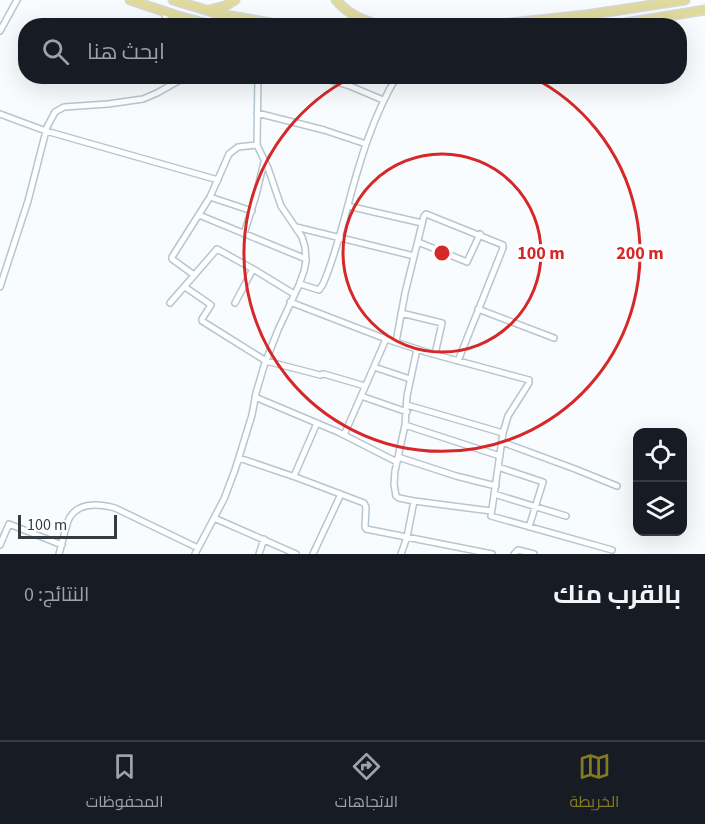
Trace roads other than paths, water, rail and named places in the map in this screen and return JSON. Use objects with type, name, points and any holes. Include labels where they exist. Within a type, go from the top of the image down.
[{"type":"main road","points":[[130,0],[188,18]]},
{"type":"main road","points":[[172,0],[219,14],[242,18]]},
{"type":"main road","points":[[209,10],[225,6],[236,0]]},
{"type":"main road","points":[[336,0],[345,10],[359,18]]},
{"type":"main road","points":[[557,18],[684,0]]},
{"type":"main road","points":[[656,18],[705,10]]},
{"type":"street","points":[[0,31],[16,0]]},
{"type":"street","points":[[164,11],[166,18]]},
{"type":"street","points":[[0,287],[28,201],[46,131],[55,112],[64,107],[143,99],[172,84]]},
{"type":"street","points":[[59,554],[70,516],[80,508],[89,505],[115,508],[197,551],[224,499],[239,458],[266,361],[290,302],[300,284],[306,259],[304,241],[281,206],[268,168],[257,145],[258,84]]},
{"type":"street","points":[[343,84],[383,100]]},
{"type":"street","points":[[300,284],[319,290],[326,277],[366,144],[383,100],[393,84]]},
{"type":"street","points":[[257,113],[324,130],[366,144]]},
{"type":"street","points":[[0,114],[46,131],[218,180]]},
{"type":"street","points":[[194,275],[172,257],[210,197],[229,154],[238,147],[257,145]]},
{"type":"street","points":[[244,234],[264,162]]},
{"type":"street","points":[[210,197],[252,211]]},
{"type":"street","points":[[348,206],[422,223]]},
{"type":"street","points":[[396,342],[417,242],[426,214],[503,244],[458,361]]},
{"type":"street","points":[[198,215],[306,259]]},
{"type":"street","points":[[296,227],[414,256]]},
{"type":"street","points":[[417,242],[467,261],[480,234]]},
{"type":"street","points":[[170,303],[217,249],[294,294]]},
{"type":"street","points":[[235,303],[253,269]]},
{"type":"street","points":[[185,287],[211,304],[202,321],[266,361],[365,386]]},
{"type":"street","points":[[290,302],[386,339],[529,380],[508,416],[503,433],[491,516],[612,550]]},
{"type":"street","points":[[478,309],[554,338]]},
{"type":"street","points":[[401,313],[442,323],[435,354]]},
{"type":"street","points":[[344,435],[386,339]]},
{"type":"street","points":[[417,349],[394,484],[396,496],[414,501],[491,511]]},
{"type":"street","points":[[374,367],[411,379]]},
{"type":"street","points":[[361,396],[406,412]]},
{"type":"street","points":[[255,397],[398,459],[496,486]]},
{"type":"street","points":[[407,405],[503,433]]},
{"type":"street","points":[[294,476],[317,423]]},
{"type":"street","points":[[405,425],[500,456]]},
{"type":"street","points":[[502,442],[617,486]]},
{"type":"street","points":[[239,458],[294,476],[365,504],[364,528],[366,529],[470,552],[492,554]]},
{"type":"street","points":[[498,467],[543,482],[529,527]]},
{"type":"street","points":[[313,554],[341,494]]},
{"type":"street","points":[[494,494],[567,516]]},
{"type":"street","points":[[401,554],[414,501]]},
{"type":"street","points":[[214,518],[296,554]]},
{"type":"street","points":[[0,545],[9,524],[62,545]]},
{"type":"street","points":[[259,554],[264,539]]},
{"type":"street","points":[[514,554],[518,550],[534,554]]}]
